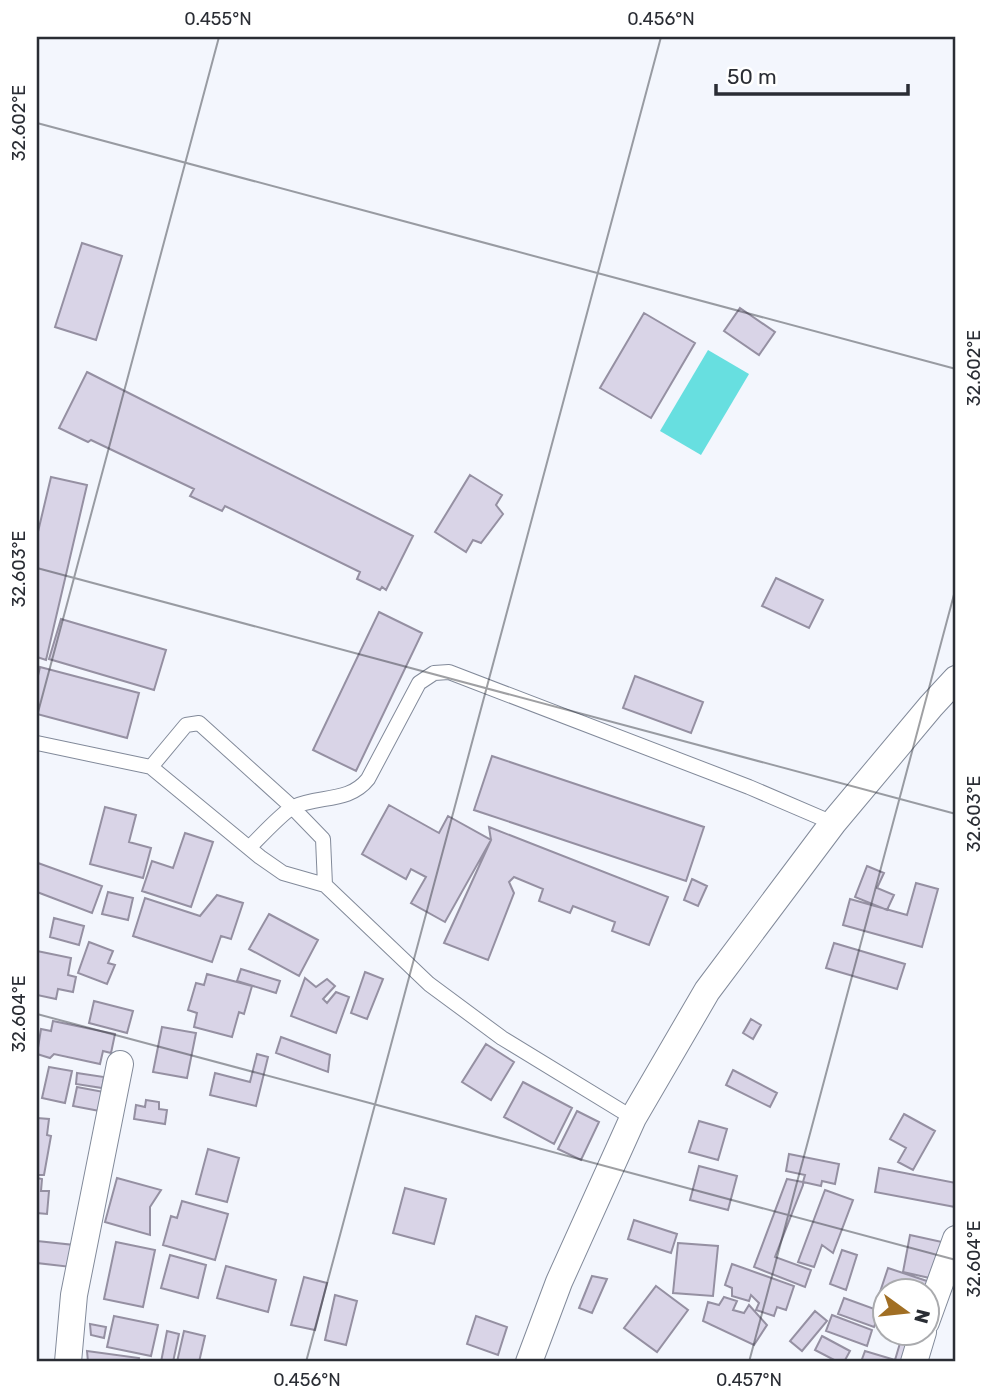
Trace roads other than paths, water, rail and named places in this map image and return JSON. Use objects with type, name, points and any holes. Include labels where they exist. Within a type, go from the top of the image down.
[{"type":"street","points":[[529,1362],[559,1282],[633,1118],[708,990],[833,823],[956,680]]},
{"type":"street","points":[[68,1362],[74,1295],[120,1064]]},
{"type":"street","points":[[940,1283],[956,1239]]},
{"type":"lane","points":[[249,848],[292,807],[347,795],[360,789],[368,779],[419,683],[434,673],[449,672],[749,787],[833,823]]},
{"type":"lane","points":[[151,767],[186,725],[199,723],[292,807],[323,839],[325,885]]},
{"type":"lane","points":[[37,743],[151,767],[283,873],[325,885],[429,984],[502,1038],[633,1118]]},
{"type":"water","points":[[708,350],[749,374],[701,455],[660,431]]}]
